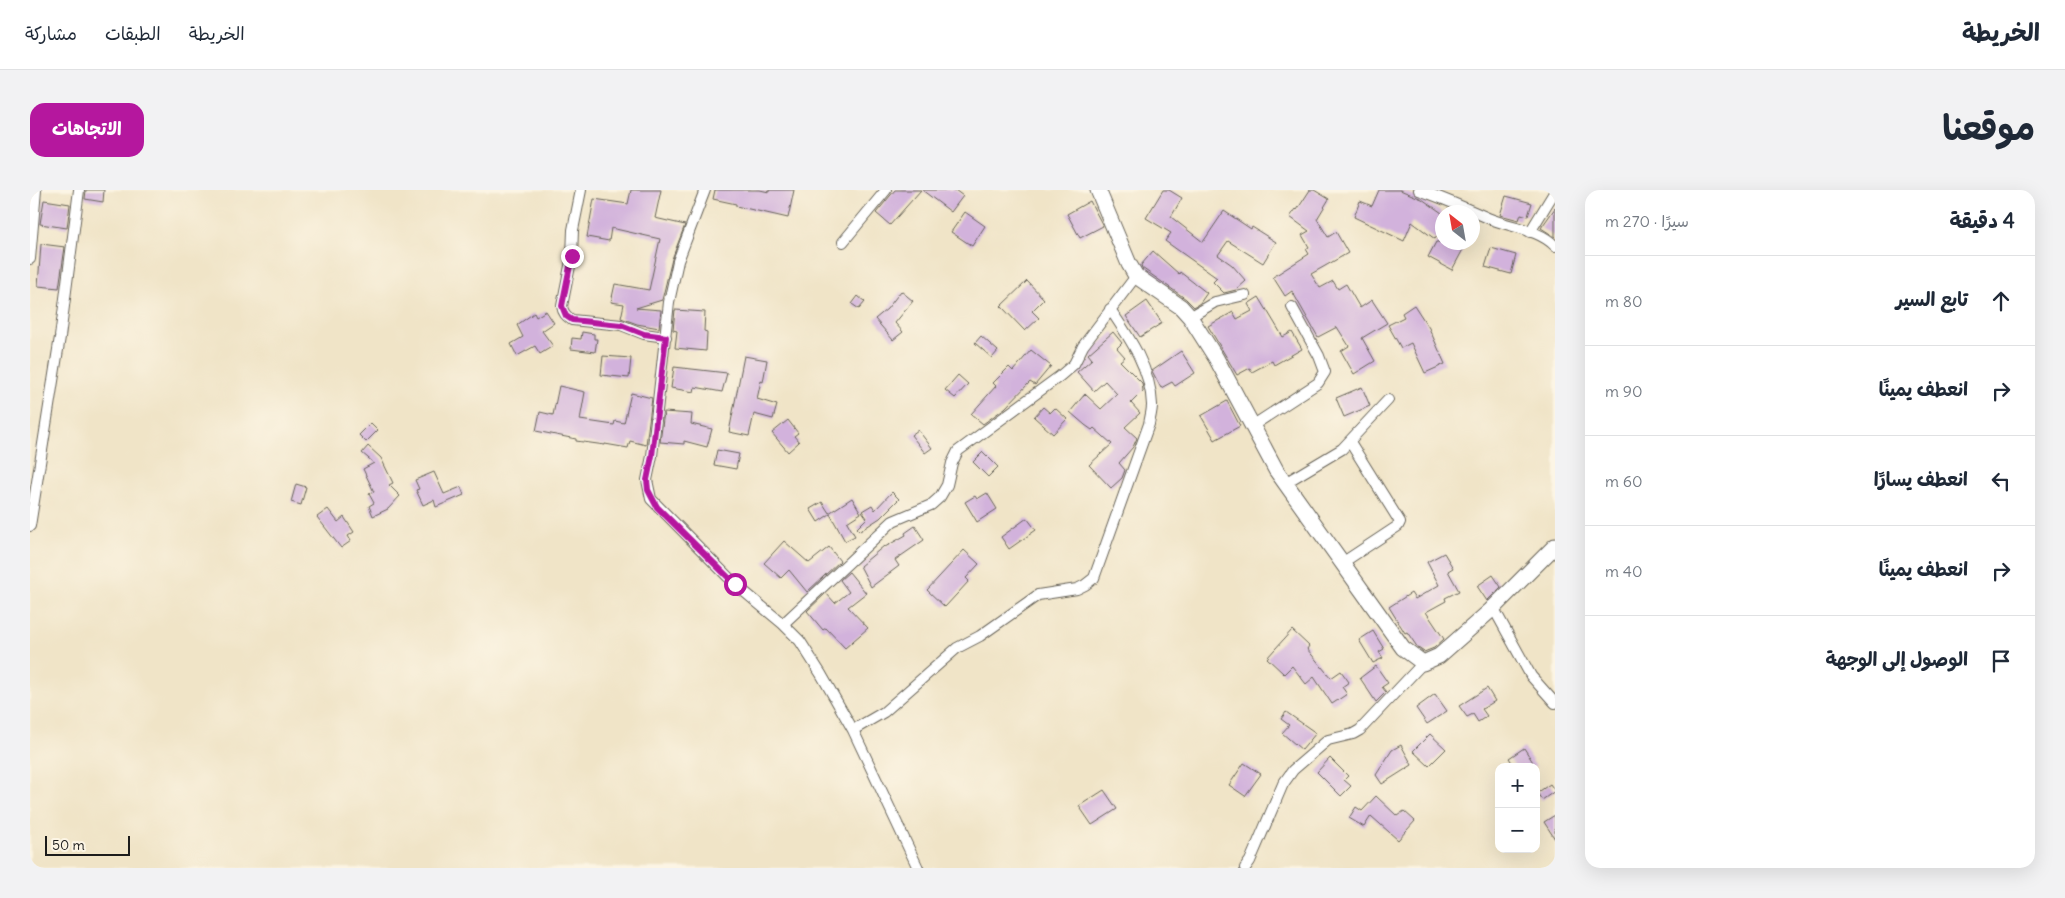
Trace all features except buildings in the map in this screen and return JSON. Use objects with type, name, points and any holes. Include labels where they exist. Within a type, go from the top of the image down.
[{"type":"street","points":[[30,259],[36,190]]},
{"type":"street","points":[[30,526],[60,336],[79,190]]},
{"type":"street","points":[[581,190],[573,230],[572,256],[562,306],[563,311],[572,320],[621,325],[644,334],[666,337]]},
{"type":"street","points":[[705,190],[673,279],[654,438],[647,480],[651,499],[735,584],[800,640],[822,674],[852,730],[918,868]]},
{"type":"street","points":[[843,242],[886,190]]},
{"type":"street","points":[[1098,190],[1128,264],[1136,276],[1181,307],[1190,317],[1216,358],[1285,483],[1404,648],[1422,663]]},
{"type":"street","points":[[1419,190],[1530,232],[1549,240],[1555,246]]},
{"type":"street","points":[[1530,232],[1555,191]]},
{"type":"street","points":[[783,624],[893,522],[931,505],[940,497],[947,485],[952,463],[958,451],[1074,364],[1083,346],[1136,276]]},
{"type":"street","points":[[1190,317],[1215,302],[1245,295]]},
{"type":"street","points":[[1252,426],[1318,384],[1324,372],[1319,356],[1292,307]]},
{"type":"street","points":[[852,730],[884,712],[957,648],[980,636],[1038,595],[1077,589],[1094,578],[1149,424],[1152,405],[1147,381],[1136,348],[1110,309]]},
{"type":"street","points":[[1285,483],[1350,442],[1365,423],[1388,400]]},
{"type":"street","points":[[1342,563],[1398,526],[1400,522],[1350,442]]},
{"type":"street","points":[[1245,868],[1250,861],[1283,784],[1293,770],[1328,740],[1353,734],[1360,730],[1422,663],[1439,656],[1493,607],[1555,546]]},
{"type":"street","points":[[1493,607],[1531,676],[1555,703]]},
{"type":"route","points":[[572,256],[562,306],[566,316],[572,320],[621,325],[644,334],[666,337],[652,456],[647,480],[648,490],[651,499],[657,507],[735,584]]}]
